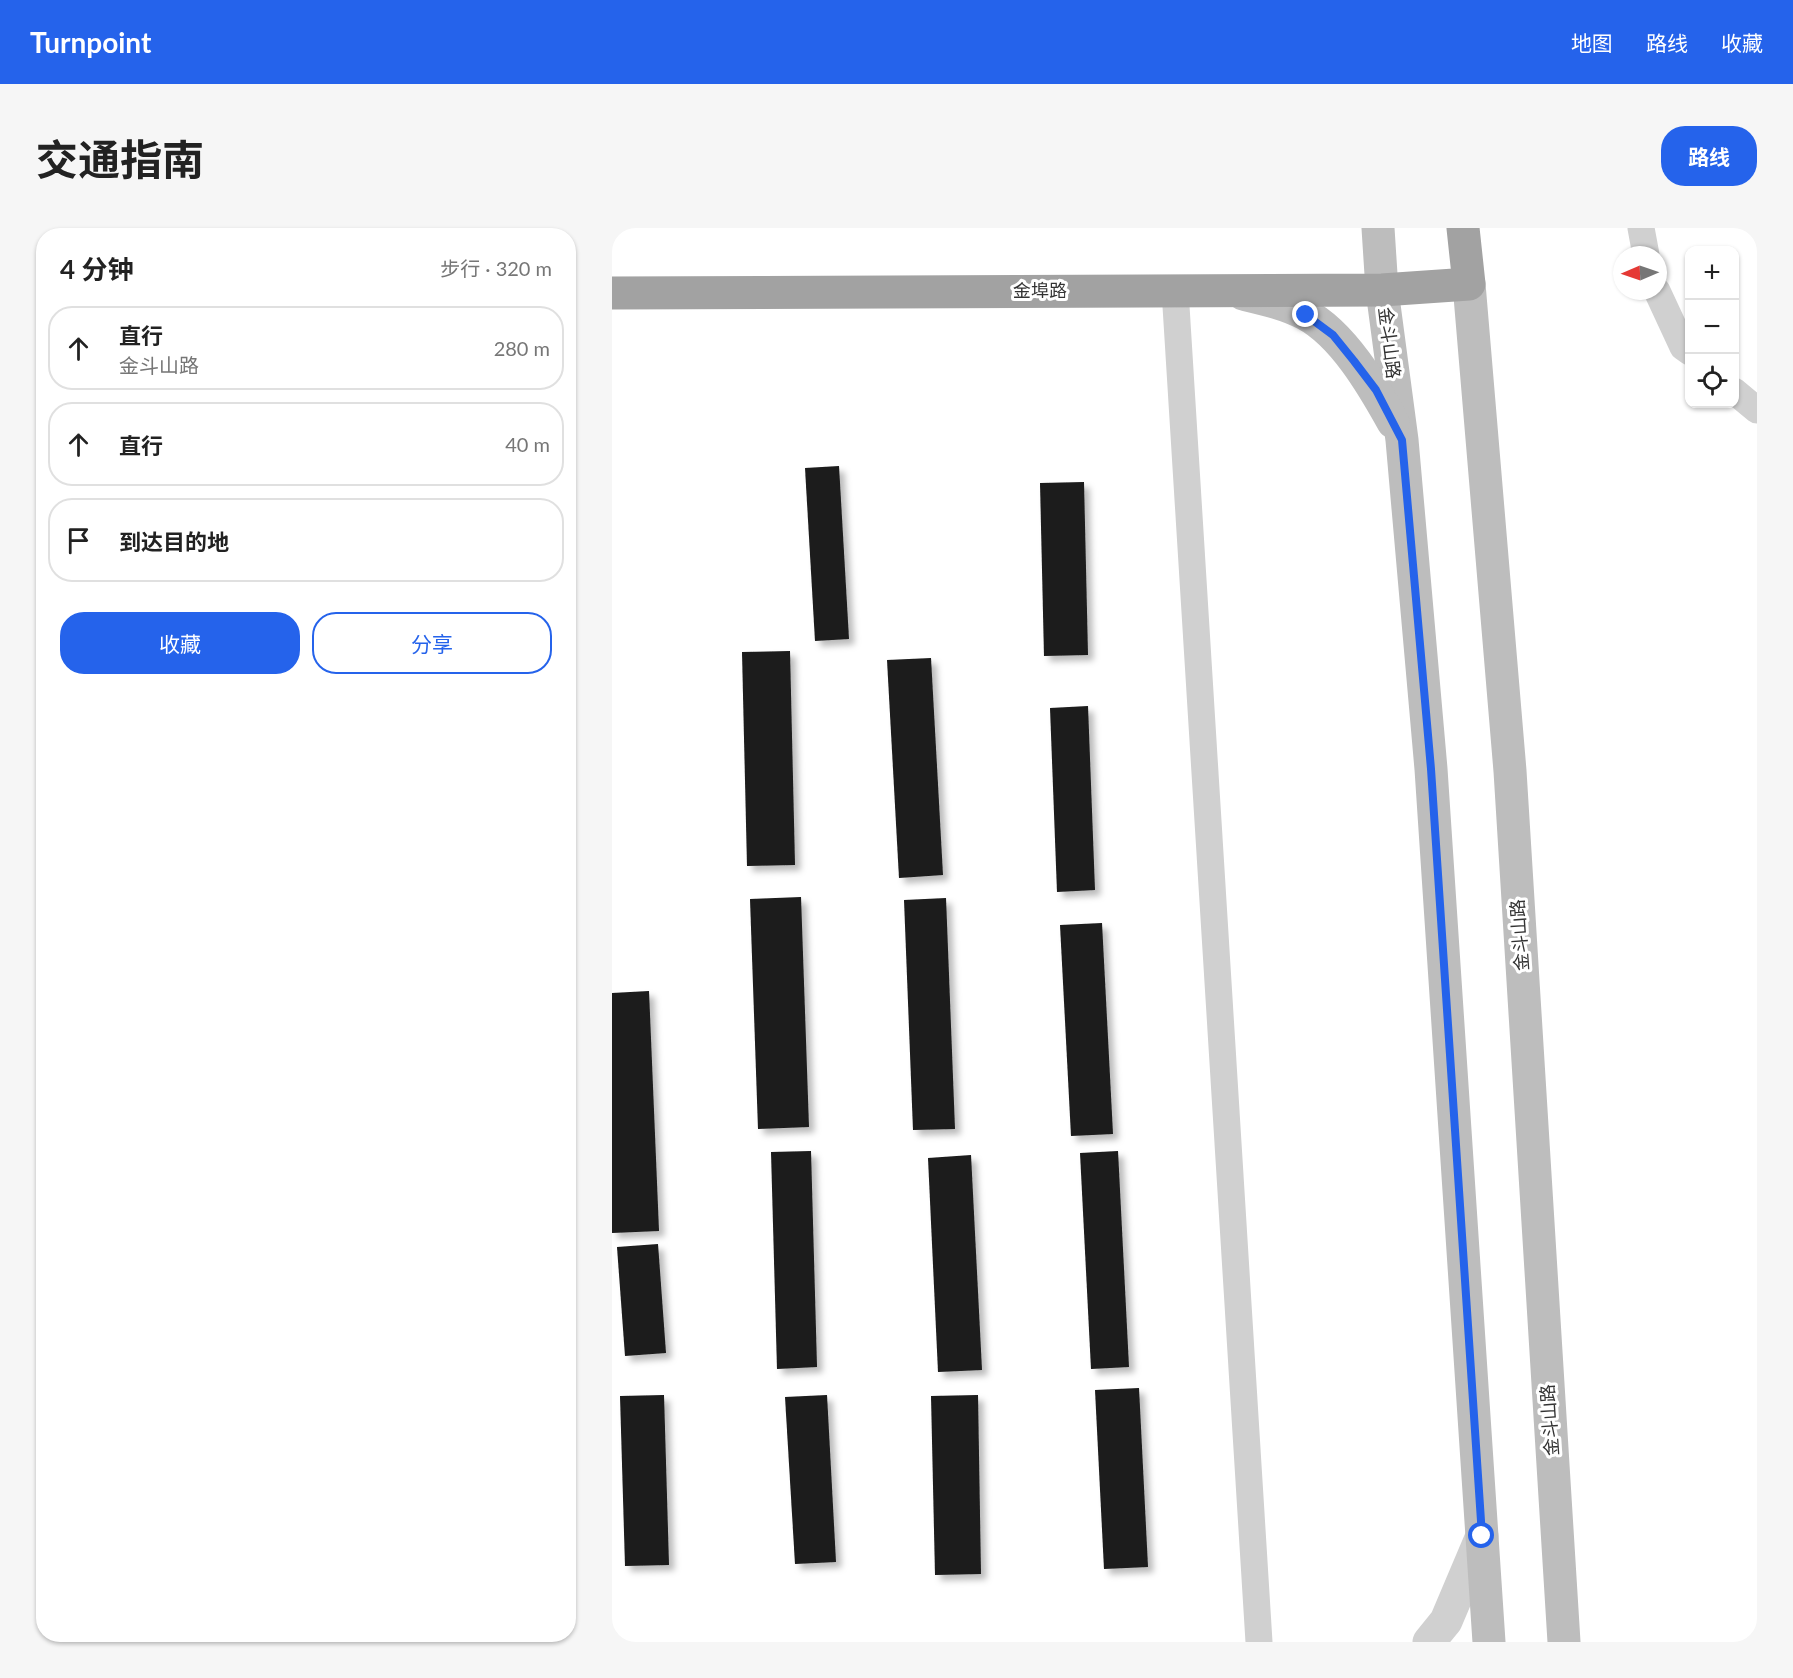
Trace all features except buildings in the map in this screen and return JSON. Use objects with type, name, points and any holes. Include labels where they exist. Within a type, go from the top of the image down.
[{"type":"highway","name":"金斗山路","points":[[1462,228],[1469,284]]},
{"type":"highway","name":"金埠路","points":[[612,293],[1382,290],[1469,284]]},
{"type":"main road","name":"金斗山路","points":[[1378,228],[1382,290],[1402,440],[1432,781],[1490,1642]]},
{"type":"main road","name":"金斗山路","points":[[1469,284],[1510,771],[1564,1642]]},
{"type":"main road","points":[[1230,290],[1273,302],[1306,315],[1333,335],[1376,390],[1402,440]]},
{"type":"street","points":[[1641,228],[1644,246]]},
{"type":"street","points":[[1175,290],[1259,1642]]},
{"type":"street","points":[[1661,300],[1685,349]]},
{"type":"street","points":[[1739,395],[1757,410]]},
{"type":"street","points":[[1428,1642],[1446,1621],[1482,1536]]},
{"type":"route","points":[[1306,315],[1333,335],[1354,361],[1376,390],[1402,440],[1431,769],[1482,1536]]}]
